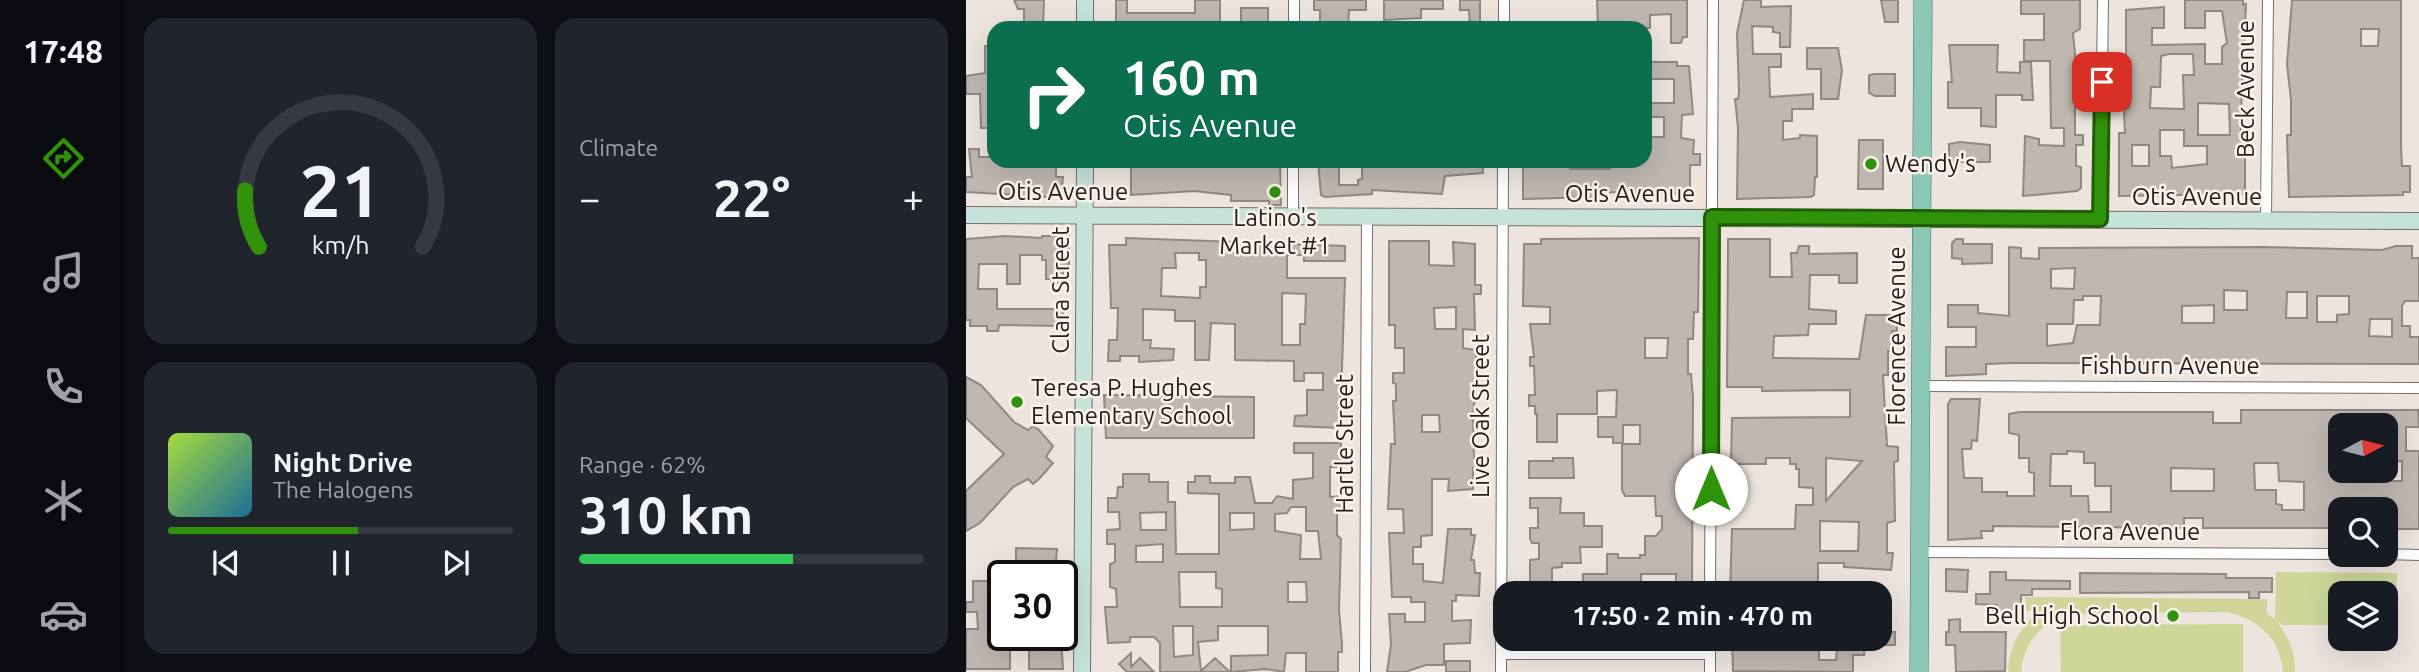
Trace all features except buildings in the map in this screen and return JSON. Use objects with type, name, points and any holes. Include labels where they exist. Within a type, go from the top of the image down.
[{"type":"main road","name":"Florence Avenue","points":[[1919,672],[1923,0]]},
{"type":"street","points":[[1085,0],[1085,21]]},
{"type":"street","points":[[1294,0],[1294,21]]},
{"type":"street","points":[[1504,0],[1504,21]]},
{"type":"street","points":[[1710,581],[1713,0]]},
{"type":"street","points":[[2100,219],[2103,0]]},
{"type":"street","name":"Beck Avenue","points":[[2266,220],[2268,0]]},
{"type":"street","name":"Clara Street","points":[[1082,672],[1084,168]]},
{"type":"street","points":[[1293,168],[1293,216]]},
{"type":"street","name":"Live Oak Street","points":[[1501,672],[1503,168]]},
{"type":"street","name":"Otis Avenue","points":[[966,215],[2419,221]]},
{"type":"street","name":"Hartle Street","points":[[1365,672],[1367,216]]},
{"type":"street","name":"Fishburn Avenue","points":[[1921,386],[2419,388]]},
{"type":"street","name":"Flora Avenue","points":[[1920,552],[2328,554]]},
{"type":"street","points":[[2398,554],[2419,555]]},
{"type":"street","points":[[1501,654],[1710,654],[1710,672]]},
{"type":"green space","points":[[2276,572],[2397,573],[2397,581],[2328,581],[2328,625],[2282,625],[2277,621],[2290,645],[2295,672],[2283,672],[2277,649],[2266,632],[2249,620],[2227,612],[2065,614],[2034,637],[2025,652],[2021,672],[2008,672],[2017,638],[2038,611],[2025,611],[2025,597],[2267,599],[2267,614],[2275,619]]},
{"type":"green space","points":[[2243,624],[2243,672],[2061,672],[2060,625]]},
{"type":"place","name":"Wendy's","points":[[1871,164]]},
{"type":"place","name":"Latino's Market #1","points":[[1275,192]]},
{"type":"place","name":"Teresa P. Hughes Elementary School","points":[[1017,402]]},
{"type":"place","name":"Bell High School","points":[[2173,616]]},
{"type":"route","points":[[1711,489],[1712,217],[2100,219],[2102,82]]}]
